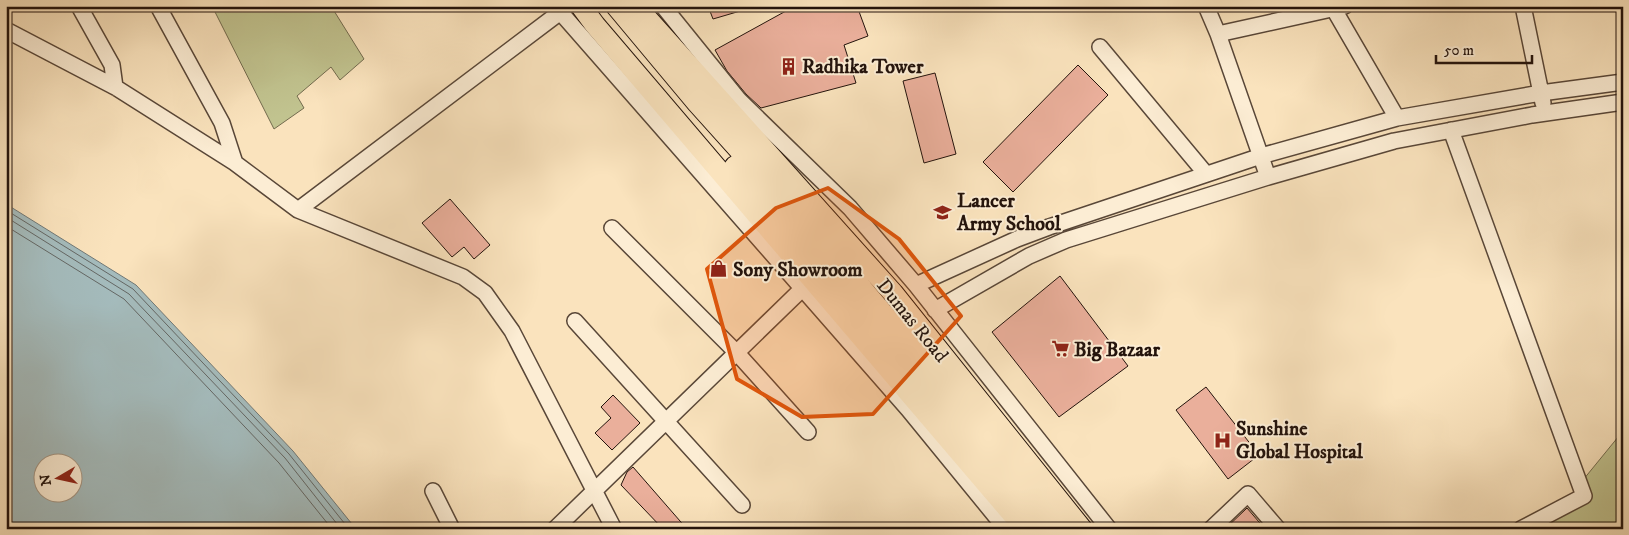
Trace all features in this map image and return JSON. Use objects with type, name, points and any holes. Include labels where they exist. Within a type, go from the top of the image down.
[{"type":"main road","points":[[581,6],[1025,529]]},
{"type":"main road","points":[[600,6],[985,459],[1042,529]]},
{"type":"main road","points":[[616,6],[697,103],[823,243],[973,418],[1062,529]]},
{"type":"main road","name":"Dumas Road","points":[[636,6],[893,293],[1082,529]]},
{"type":"street","points":[[79,6],[112,65],[115,87]]},
{"type":"street","points":[[158,6],[222,123],[235,163]]},
{"type":"street","points":[[663,6],[739,100],[850,208],[916,285],[1109,529]]},
{"type":"street","points":[[1206,6],[1218,34],[1268,177]]},
{"type":"street","points":[[1523,6],[1542,93],[1544,113]]},
{"type":"street","points":[[1218,34],[1337,7],[1397,118]]},
{"type":"street","points":[[298,210],[557,10],[908,408],[1006,529]]},
{"type":"street","points":[[6,30],[115,87],[235,163],[298,210],[462,277],[485,293],[512,331],[614,529]]},
{"type":"street","points":[[1100,47],[1206,174]]},
{"type":"street","points":[[916,285],[1016,239],[1261,156],[1397,118],[1542,93],[1623,82]]},
{"type":"street","points":[[935,310],[1029,256],[1066,240],[1268,177],[1394,141],[1544,113],[1623,102]]},
{"type":"street","points":[[1451,130],[1584,496],[1522,529]]},
{"type":"street","points":[[612,228],[736,353],[808,432]]},
{"type":"street","points":[[555,529],[802,289]]},
{"type":"street","points":[[575,321],[742,505]]},
{"type":"street","points":[[433,491],[452,529]]},
{"type":"street","points":[[1211,529],[1248,494],[1278,529]]},
{"type":"highlighted area","points":[[828,188],[899,239],[961,316],[873,414],[802,417],[737,379],[707,269],[776,208]]},
{"type":"green space","points":[[212,6],[331,6],[364,59],[340,80],[331,67],[297,96],[304,108],[274,129]]},
{"type":"green space","points":[[1623,431],[1623,529],[1543,529]]},
{"type":"water","points":[[6,204],[136,285],[293,451],[356,529],[6,529]]},
{"type":"building","points":[[708,6],[746,6],[747,9],[713,19]]},
{"type":"building","name":"Radhika Tower","points":[[795,6],[857,6],[868,36],[844,45],[856,83],[761,108],[746,94],[727,71],[715,50]]},
{"type":"building","points":[[1078,65],[1108,95],[1013,192],[983,162]]},
{"type":"building","points":[[935,73],[956,154],[924,163],[903,81]]},
{"type":"building","points":[[450,199],[490,245],[474,259],[464,247],[452,257],[422,223]]},
{"type":"building","name":"Big Bazaar","points":[[1060,276],[1128,366],[1059,417],[992,332]]},
{"type":"building","points":[[1206,387],[1259,455],[1228,479],[1176,410]]},
{"type":"building","points":[[613,395],[640,423],[612,450],[595,433],[611,418],[601,407]]},
{"type":"building","points":[[633,467],[687,529],[663,529],[621,485],[627,472]]},
{"type":"building","points":[[1247,508],[1265,529],[1225,529]]},
{"type":"place","name":"Radhika Tower","points":[[788,66]]},
{"type":"place","name":"Lancer Army School","points":[[943,212]]},
{"type":"place","name":"Sony Showroom","points":[[719,269]]},
{"type":"place","name":"Big Bazaar","points":[[1060,349]]},
{"type":"place","name":"Sunshine Global Hospital","points":[[1222,440]]}]
